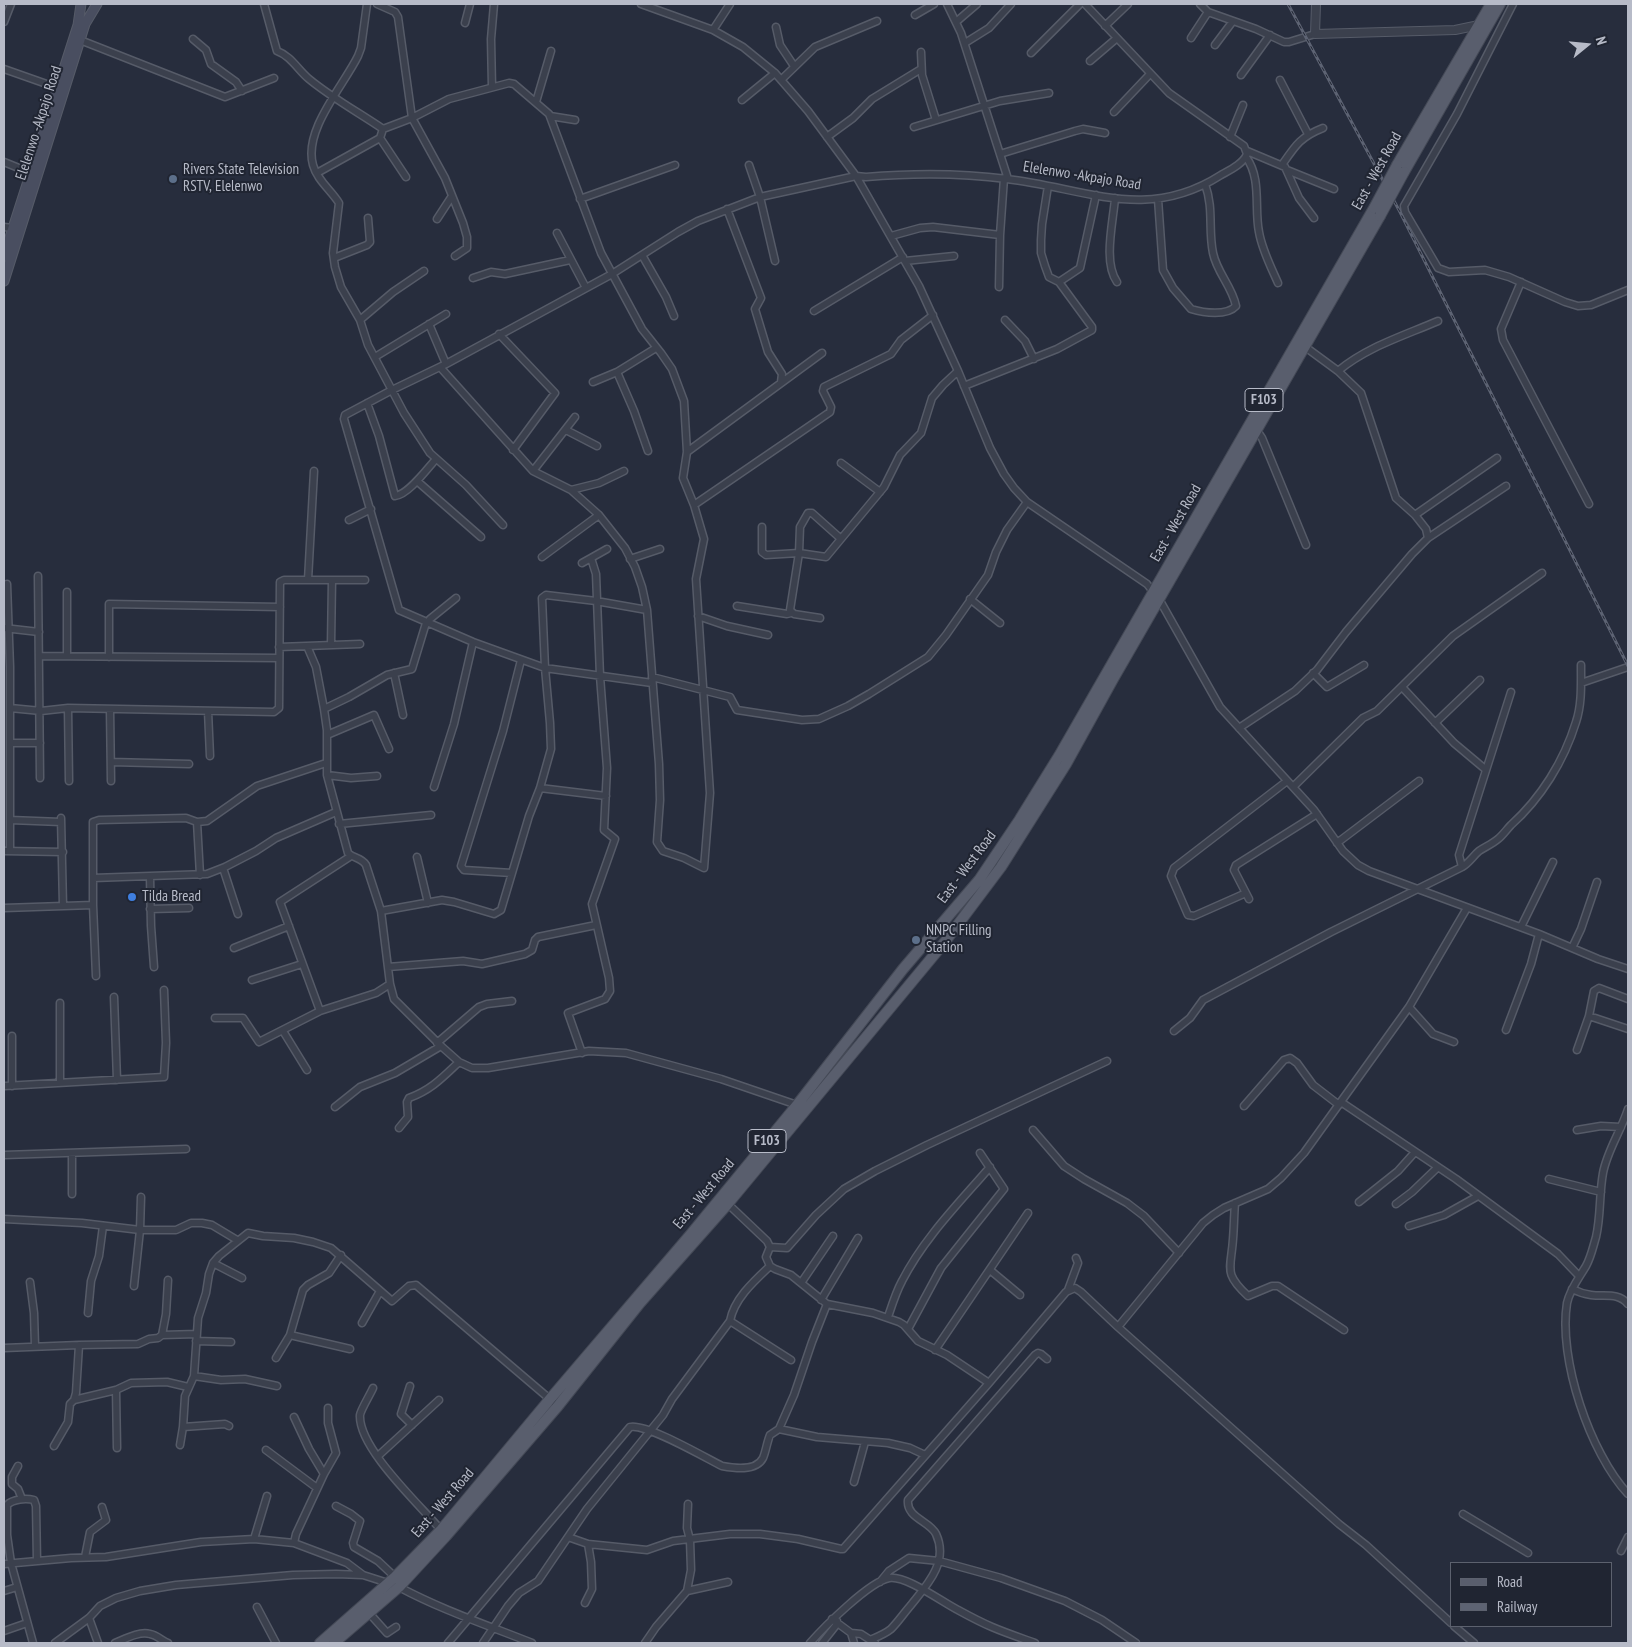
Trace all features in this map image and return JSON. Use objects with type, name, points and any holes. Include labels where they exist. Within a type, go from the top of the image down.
[{"type":"main road","points":[[76,4],[78,25]]},
{"type":"main road","name":"Elelenwo -Akpajo Road","points":[[4,256],[8,227],[31,173],[78,25],[81,4]]},
{"type":"main road","name":"Elelenwo -Akpajo Road","points":[[4,281],[85,24],[97,4]]},
{"type":"main road","name":"East - West Road","points":[[334,1643],[370,1614],[399,1587],[446,1536],[797,1105],[864,1018],[979,880],[1059,756],[1256,429],[1304,346],[1491,4]]},
{"type":"main road","name":"East - West Road","points":[[1401,168],[1500,4]]},
{"type":"main road","name":"East - West Road","points":[[320,1643],[392,1580],[441,1530],[728,1204],[944,943],[1001,867],[1066,764],[1157,595],[1377,212]]},
{"type":"street","points":[[4,22],[11,4]]},
{"type":"street","points":[[264,4],[278,51],[285,54],[304,75],[383,129]]},
{"type":"street","points":[[367,4],[361,48],[353,67],[333,96],[321,120],[312,147],[313,164],[316,173],[339,203],[333,247],[341,287],[360,320],[368,345],[404,413],[436,460],[466,486],[503,525]]},
{"type":"street","points":[[377,4],[395,12],[398,17],[412,118],[440,167],[467,237],[467,248],[455,256]]},
{"type":"street","points":[[465,22],[470,4]]},
{"type":"street","points":[[492,87],[491,39],[494,4]]},
{"type":"street","points":[[641,4],[713,30],[752,54],[781,80],[828,137],[856,176],[891,236],[933,315],[987,441],[999,465],[1014,488],[1027,502],[1137,576],[1157,595],[1220,707],[1317,814],[1343,852],[1358,865],[1628,969]]},
{"type":"street","points":[[713,30],[730,4]]},
{"type":"street","points":[[915,15],[924,6],[934,4]]},
{"type":"street","points":[[947,4],[965,43],[1006,178],[1000,235],[999,287]]},
{"type":"street","points":[[956,22],[977,4]]},
{"type":"street","points":[[965,43],[989,28],[1011,4]]},
{"type":"street","points":[[1031,53],[1080,4]]},
{"type":"street","points":[[1086,4],[1150,74],[1179,101],[1244,146],[1255,180],[1259,235],[1278,283]]},
{"type":"street","points":[[1106,26],[1128,4]]},
{"type":"street","points":[[1200,4],[1208,12],[1289,42],[1316,34],[1455,30],[1479,26]]},
{"type":"street","points":[[1316,4],[1316,34]]},
{"type":"street","points":[[1513,4],[1457,114],[1404,206],[1408,218],[1438,268],[1449,272],[1485,270],[1521,282],[1564,302],[1578,306],[1591,305],[1628,290]]},
{"type":"street","points":[[1191,38],[1208,12]]},
{"type":"street","points":[[781,80],[815,47],[877,21]]},
{"type":"street","points":[[1215,45],[1234,21]]},
{"type":"street","points":[[776,27],[780,45],[794,66]]},
{"type":"street","points":[[1455,30],[1469,42]]},
{"type":"street","points":[[1241,76],[1270,35]]},
{"type":"street","points":[[1090,61],[1117,38]]},
{"type":"street","points":[[193,39],[206,50],[211,64],[236,82],[242,91]]},
{"type":"street","points":[[80,40],[225,96],[274,78]]},
{"type":"street","points":[[536,102],[551,51]]},
{"type":"street","points":[[921,52],[921,69],[936,120]]},
{"type":"street","points":[[4,69],[58,88]]},
{"type":"street","points":[[828,137],[872,99],[921,69]]},
{"type":"street","points":[[742,100],[775,73]]},
{"type":"street","points":[[1114,112],[1150,74]]},
{"type":"street","points":[[1280,80],[1308,134]]},
{"type":"street","points":[[383,129],[412,118],[449,99],[509,83],[514,84],[546,110],[550,116],[601,253],[642,329],[662,353],[672,369],[684,401],[687,452],[683,478],[694,505],[704,539],[696,579],[710,793],[704,868],[684,858],[663,851],[656,842],[660,800],[660,764],[647,610],[639,576],[619,540],[599,515],[571,490],[533,471],[513,450],[443,365],[430,324]]},
{"type":"street","points":[[914,127],[1011,99],[1049,94]]},
{"type":"street","points":[[1230,137],[1244,106]]},
{"type":"street","points":[[550,116],[575,120]]},
{"type":"street","points":[[1284,167],[1294,148],[1308,134],[1323,128]]},
{"type":"street","points":[[316,173],[380,138],[383,129]]},
{"type":"street","points":[[1000,154],[1083,129],[1105,133]]},
{"type":"street","points":[[380,138],[406,177]]},
{"type":"street","points":[[1246,154],[1284,167],[1334,189]]},
{"type":"street","name":"Elelenwo -Akpajo Road","points":[[371,509],[344,416],[612,274],[689,226],[727,208],[788,190],[856,176],[938,175],[1006,178],[1136,201],[1158,199],[1177,195],[1205,184],[1241,163],[1246,154]]},
{"type":"street","points":[[4,162],[31,173]]},
{"type":"street","points":[[580,199],[675,165]]},
{"type":"street","points":[[749,165],[760,197],[775,261]]},
{"type":"street","points":[[1284,167],[1299,198],[1314,218]]},
{"type":"street","points":[[1158,199],[1163,270],[1173,288],[1192,309],[1217,312],[1231,310],[1236,306],[1233,292],[1219,270],[1213,253],[1211,203],[1205,184]]},
{"type":"street","points":[[964,386],[1057,349],[1092,330],[1092,327],[1060,282],[1049,276],[1041,253],[1042,224],[1048,186]]},
{"type":"street","points":[[1060,282],[1080,268],[1096,195]]},
{"type":"street","points":[[437,219],[452,196]]},
{"type":"street","points":[[1115,198],[1109,261],[1111,274],[1117,282]]},
{"type":"street","points":[[727,208],[761,298],[755,309],[768,352],[782,374],[782,382]]},
{"type":"street","points":[[334,258],[367,245],[370,242],[368,218]]},
{"type":"street","points":[[891,236],[920,228],[933,227],[1000,235]]},
{"type":"street","points":[[557,233],[586,288]]},
{"type":"street","points":[[642,255],[666,297],[674,316]]},
{"type":"street","points":[[814,311],[904,259],[954,256]]},
{"type":"street","points":[[473,278],[491,272],[505,274],[570,260]]},
{"type":"street","points":[[360,320],[393,292],[424,271]]},
{"type":"street","points":[[1521,282],[1501,329],[1503,340],[1589,504]]},
{"type":"street","points":[[375,357],[446,314]]},
{"type":"street","points":[[694,505],[830,412],[831,407],[823,391],[824,387],[891,354],[901,340],[933,315]]},
{"type":"street","points":[[1005,320],[1026,341],[1034,359]]},
{"type":"street","points":[[1338,371],[1379,344],[1438,321]]},
{"type":"street","points":[[499,334],[555,393],[513,450]]},
{"type":"street","points":[[1304,346],[1338,371],[1361,393],[1396,498],[1415,515],[1426,529],[1428,538]]},
{"type":"street","points":[[593,382],[617,372],[656,348]]},
{"type":"street","points":[[687,452],[822,353]]},
{"type":"street","points":[[762,526],[762,552],[766,554],[799,553],[824,557],[828,555],[840,538],[880,492],[900,455],[921,433],[935,394],[958,371]]},
{"type":"street","points":[[617,372],[634,411],[648,451]]},
{"type":"street","points":[[367,403],[379,436],[395,496],[417,481],[436,460]]},
{"type":"street","points":[[533,471],[575,417]]},
{"type":"street","points":[[1256,429],[1262,438],[1306,546]]},
{"type":"street","points":[[566,430],[597,446]]},
{"type":"street","points":[[1415,515],[1497,458]]},
{"type":"street","points":[[841,463],[880,492]]},
{"type":"street","points":[[571,490],[599,483],[624,470]]},
{"type":"street","points":[[308,580],[314,471]]},
{"type":"street","points":[[417,481],[482,537]]},
{"type":"street","points":[[1239,728],[1294,691],[1313,673],[1412,554],[1428,538],[1506,486]]},
{"type":"street","points":[[349,520],[371,509],[398,608],[402,612],[473,642],[545,668],[600,676],[652,680],[704,689],[730,697],[738,710],[802,720],[819,719],[869,694],[928,658],[988,575],[996,552],[1007,530],[1027,502]]},
{"type":"street","points":[[791,612],[790,607],[799,553],[800,527],[808,513],[812,513],[840,538]]},
{"type":"street","points":[[542,557],[599,515]]},
{"type":"street","points":[[582,563],[607,549]]},
{"type":"street","points":[[630,559],[660,549]]},
{"type":"street","points":[[582,1053],[568,1013],[605,999],[610,991],[609,978],[592,902],[615,839],[614,836],[604,830],[607,768],[600,676],[596,574],[591,558]]},
{"type":"street","points":[[1293,787],[1363,718],[1377,711],[1453,636],[1542,573]]},
{"type":"street","points":[[38,576],[41,711],[40,778]]},
{"type":"street","points":[[10,708],[41,711],[68,708],[274,712],[279,708],[280,586],[282,580],[365,580]]},
{"type":"street","points":[[331,646],[332,580]]},
{"type":"street","points":[[7,584],[6,628],[10,708],[10,820],[7,851],[63,852]]},
{"type":"street","points":[[67,592],[67,656]]},
{"type":"street","points":[[380,912],[428,902],[448,900],[494,914],[498,913],[504,902],[529,816],[540,788],[551,743],[545,668],[543,596],[596,601],[647,610]]},
{"type":"street","points":[[324,709],[394,672],[412,669],[427,623],[456,598]]},
{"type":"street","points":[[970,599],[1000,623]]},
{"type":"street","points":[[109,657],[110,604],[280,607]]},
{"type":"street","points":[[737,606],[787,614],[791,612],[820,618]]},
{"type":"street","points":[[698,616],[727,626],[768,636]]},
{"type":"street","points":[[6,628],[39,632]]},
{"type":"street","points":[[434,787],[454,724],[473,642]]},
{"type":"street","points":[[279,646],[360,644]]},
{"type":"street","points":[[308,646],[316,667],[324,709],[327,735],[327,775],[348,850],[351,856],[361,859],[366,865],[380,912],[392,993],[396,1002],[439,1045],[459,1062],[472,1068],[488,1068],[605,1051],[641,1056],[762,1092],[797,1105]]},
{"type":"street","points":[[40,656],[279,658]]},
{"type":"street","points":[[512,873],[464,870],[461,866],[503,731],[521,660]]},
{"type":"street","points":[[1313,673],[1325,686],[1330,686],[1364,665]]},
{"type":"street","points":[[1174,1031],[1190,1018],[1203,1000],[1331,932],[1462,867],[1478,852],[1504,834],[1509,826],[1522,816],[1559,763],[1576,722],[1580,699],[1581,665]]},
{"type":"street","points":[[1581,683],[1628,667]]},
{"type":"street","points":[[394,672],[403,716]]},
{"type":"street","points":[[1435,723],[1480,680]]},
{"type":"street","points":[[1402,687],[1454,743],[1485,769]]},
{"type":"street","points":[[1462,867],[1459,855],[1511,692]]},
{"type":"street","points":[[68,708],[69,781]]},
{"type":"street","points":[[110,709],[111,780]]},
{"type":"street","points":[[208,711],[210,756]]},
{"type":"street","points":[[327,735],[374,715],[389,749]]},
{"type":"street","points":[[10,743],[40,743]]},
{"type":"street","points":[[110,762],[189,764]]},
{"type":"street","points":[[96,976],[93,906],[93,822],[99,820],[186,818],[205,822],[215,817],[259,785],[326,763]]},
{"type":"street","points":[[327,775],[351,778],[377,776]]},
{"type":"street","points":[[1286,780],[1174,868],[1171,876],[1188,915],[1194,916],[1248,896],[1234,870],[1236,865],[1317,814]]},
{"type":"street","points":[[1337,843],[1419,781]]},
{"type":"street","points":[[540,788],[606,796]]},
{"type":"street","points":[[93,878],[200,875],[214,872],[256,851],[276,838],[336,812]]},
{"type":"street","points":[[340,824],[431,815]]},
{"type":"street","points":[[10,820],[61,820],[63,906]]},
{"type":"street","points":[[198,822],[200,875]]},
{"type":"street","points":[[320,1011],[280,906],[281,901],[351,856]]},
{"type":"street","points":[[416,857],[428,902]]},
{"type":"street","points":[[1521,927],[1553,862]]},
{"type":"street","points":[[223,868],[238,914]]},
{"type":"street","points":[[150,877],[154,966]]},
{"type":"street","points":[[1572,948],[1597,882]]},
{"type":"street","points":[[4,908],[93,906]]},
{"type":"street","points":[[150,909],[189,908]]},
{"type":"street","points":[[1118,1327],[1203,1223],[1213,1215],[1262,1191],[1281,1178],[1304,1153],[1409,1007],[1467,908]]},
{"type":"street","points":[[388,967],[463,961],[482,964],[525,954],[532,950],[538,937],[596,925]]},
{"type":"street","points":[[234,948],[289,926]]},
{"type":"street","points":[[1506,1030],[1531,964],[1539,934]]},
{"type":"street","points":[[252,980],[302,964]]},
{"type":"street","points":[[215,1018],[243,1018],[259,1042],[320,1011],[376,992],[390,984]]},
{"type":"street","points":[[1577,1050],[1596,988],[1628,999]]},
{"type":"street","points":[[4,1086],[164,1077],[166,1043],[164,990]]},
{"type":"street","points":[[114,997],[117,1080]]},
{"type":"street","points":[[335,1107],[360,1087],[395,1073],[439,1045],[479,1008],[487,1004],[512,1001]]},
{"type":"street","points":[[60,1003],[60,1083]]},
{"type":"street","points":[[1409,1007],[1433,1034],[1454,1042]]},
{"type":"street","points":[[1588,1016],[1628,1029]]},
{"type":"street","points":[[283,1031],[307,1070]]},
{"type":"street","points":[[12,1036],[12,1086]]},
{"type":"street","points":[[1244,1106],[1284,1060],[1290,1058],[1294,1060],[1313,1085],[1438,1167],[1558,1254],[1579,1276]]},
{"type":"street","points":[[770,1247],[787,1248],[844,1189],[875,1171],[1108,1061]]},
{"type":"street","points":[[399,1128],[408,1118],[407,1102],[409,1098],[424,1093],[439,1082],[459,1062]]},
{"type":"street","points":[[1628,1110],[1608,1155],[1603,1172],[1601,1211],[1593,1249],[1568,1301],[1566,1331],[1577,1393],[1587,1426],[1600,1454],[1618,1483],[1628,1494]]},
{"type":"street","points":[[1577,1130],[1601,1126],[1621,1127]]},
{"type":"street","points":[[1033,1130],[1064,1166],[1084,1180],[1127,1203],[1144,1216],[1179,1253]]},
{"type":"street","points":[[4,1155],[186,1149]]},
{"type":"street","points":[[1359,1202],[1398,1171],[1415,1152]]},
{"type":"street","points":[[72,1153],[72,1194]]},
{"type":"street","points":[[908,1329],[941,1268],[1004,1189],[980,1153]]},
{"type":"street","points":[[888,1317],[901,1282],[918,1255],[934,1232],[990,1167]]},
{"type":"street","points":[[1396,1204],[1412,1192],[1438,1167]]},
{"type":"street","points":[[1549,1180],[1601,1192]]},
{"type":"street","points":[[1409,1226],[1444,1215],[1478,1196]]},
{"type":"street","points":[[134,1286],[140,1230],[141,1198]]},
{"type":"street","points":[[1235,1203],[1233,1241],[1229,1266],[1234,1280],[1248,1296],[1272,1286],[1278,1286],[1344,1330]]},
{"type":"street","points":[[728,1204],[767,1241],[770,1247],[766,1257],[770,1266],[775,1270],[791,1275],[824,1302],[888,1317],[904,1325],[918,1341],[947,1355],[989,1383]]},
{"type":"street","points":[[935,1350],[1028,1213]]},
{"type":"street","points":[[4,1219],[82,1223],[140,1230],[176,1230],[191,1223],[202,1223],[212,1225],[237,1240]]},
{"type":"street","points":[[88,1314],[91,1281],[99,1256],[103,1226]]},
{"type":"street","points":[[180,1444],[185,1396],[194,1376],[198,1317],[206,1293],[209,1274],[219,1256],[245,1234],[250,1233],[263,1236],[294,1238],[326,1246],[341,1256],[391,1300],[395,1301],[409,1286],[416,1285],[554,1402]]},
{"type":"street","points":[[801,1283],[833,1236]]},
{"type":"street","points":[[448,1643],[630,1427],[635,1426],[650,1431],[722,1466],[734,1469],[758,1464],[770,1434],[779,1429],[794,1395],[824,1302],[858,1238]]},
{"type":"street","points":[[276,1358],[290,1335],[304,1290],[308,1285],[329,1273],[341,1256]]},
{"type":"street","points":[[568,1537],[588,1544],[648,1550],[668,1542],[730,1534],[760,1534],[798,1539],[838,1549],[843,1548],[851,1542],[1068,1290],[1078,1263],[1076,1258]]},
{"type":"street","points":[[214,1263],[242,1278]]},
{"type":"street","points":[[483,1643],[519,1593],[538,1581],[591,1503],[663,1416],[672,1399],[730,1321],[732,1311],[743,1296],[770,1266]]},
{"type":"street","points":[[990,1270],[1020,1295]]},
{"type":"street","points":[[162,1335],[166,1314],[168,1280]]},
{"type":"street","points":[[30,1282],[34,1313],[35,1346]]},
{"type":"street","points":[[1068,1290],[1075,1288],[1081,1292],[1450,1622]]},
{"type":"street","points":[[1572,1290],[1592,1295],[1620,1297],[1628,1304]]},
{"type":"street","points":[[362,1323],[380,1291]]},
{"type":"street","points":[[730,1321],[791,1360]]},
{"type":"street","points":[[4,1348],[138,1344],[162,1335],[231,1342]]},
{"type":"street","points":[[290,1335],[350,1349]]},
{"type":"street","points":[[54,1446],[66,1428],[70,1404],[74,1400],[76,1393],[79,1345]]},
{"type":"street","points":[[835,1620],[851,1633],[861,1634],[873,1641],[890,1629],[924,1590],[932,1578],[939,1560],[940,1546],[934,1530],[914,1515],[908,1505],[908,1500],[1035,1355],[1041,1354],[1047,1359]]},
{"type":"street","points":[[194,1376],[220,1380],[245,1379],[277,1386]]},
{"type":"street","points":[[74,1400],[116,1390],[126,1384],[173,1383],[188,1388]]},
{"type":"street","points":[[410,1386],[401,1414],[412,1425]]},
{"type":"street","points":[[373,1388],[361,1410],[361,1423],[369,1444],[392,1476],[441,1530]]},
{"type":"street","points":[[116,1390],[117,1448]]},
{"type":"street","points":[[378,1456],[439,1400]]},
{"type":"street","points":[[294,1543],[296,1534],[336,1451],[328,1423],[328,1408]]},
{"type":"street","points":[[294,1417],[309,1449],[324,1474]]},
{"type":"street","points":[[183,1427],[226,1424],[229,1426]]},
{"type":"street","points":[[779,1429],[817,1438],[888,1443],[910,1448],[925,1455]]},
{"type":"street","points":[[854,1482],[865,1442]]},
{"type":"street","points":[[266,1450],[318,1488]]},
{"type":"street","points":[[18,1466],[12,1477],[12,1484],[18,1489],[22,1499]]},
{"type":"street","points":[[254,1539],[267,1496]]},
{"type":"street","points":[[33,1643],[17,1587],[7,1564],[7,1505],[9,1503],[22,1499],[34,1500],[36,1506],[37,1561]]},
{"type":"street","points":[[645,1643],[687,1591],[689,1585],[691,1570],[690,1540],[687,1528],[688,1504]]},
{"type":"street","points":[[336,1506],[360,1521],[353,1542],[354,1547],[378,1561],[392,1580]]},
{"type":"street","points":[[85,1558],[90,1532],[106,1520],[102,1507]]},
{"type":"street","points":[[1462,1514],[1528,1553]]},
{"type":"street","points":[[1621,1551],[1628,1537]]},
{"type":"street","points":[[7,1564],[106,1557],[201,1542],[254,1539],[294,1543],[347,1563],[363,1575]]},
{"type":"street","points":[[585,1603],[592,1589],[588,1544]]},
{"type":"street","points":[[880,1582],[888,1571],[909,1558],[939,1560],[1000,1578],[1065,1601],[1102,1620],[1136,1643]]},
{"type":"street","points":[[55,1643],[89,1618],[100,1606],[116,1598],[140,1591],[176,1585],[293,1575],[363,1575],[392,1580]]},
{"type":"street","points":[[810,1643],[862,1594],[880,1582],[894,1578],[924,1590],[956,1610],[992,1627],[1035,1643]]},
{"type":"street","points":[[687,1591],[728,1582]]},
{"type":"street","points":[[4,1591],[17,1587]]},
{"type":"street","points":[[399,1587],[468,1619],[532,1643]]},
{"type":"street","points":[[257,1607],[276,1643]]},
{"type":"street","points":[[370,1614],[387,1633],[396,1627]]},
{"type":"street","points":[[89,1618],[98,1643]]},
{"type":"street","points":[[822,1643],[835,1620]]},
{"type":"street","points":[[4,1630],[27,1623]]},
{"type":"street","points":[[1455,1627],[1474,1643]]},
{"type":"street","points":[[851,1633],[854,1643]]},
{"type":"street","points":[[115,1643],[146,1634],[151,1634],[168,1643]]},
{"type":"railway","points":[[1288,4],[1400,212],[1628,666]]},
{"type":"place","name":"Rivers State Television RSTV, Elelenwo","points":[[173,179]]},
{"type":"place","name":"Tilda Bread","points":[[132,897]]},
{"type":"place","name":"NNPC Filling Station","points":[[916,940]]}]
